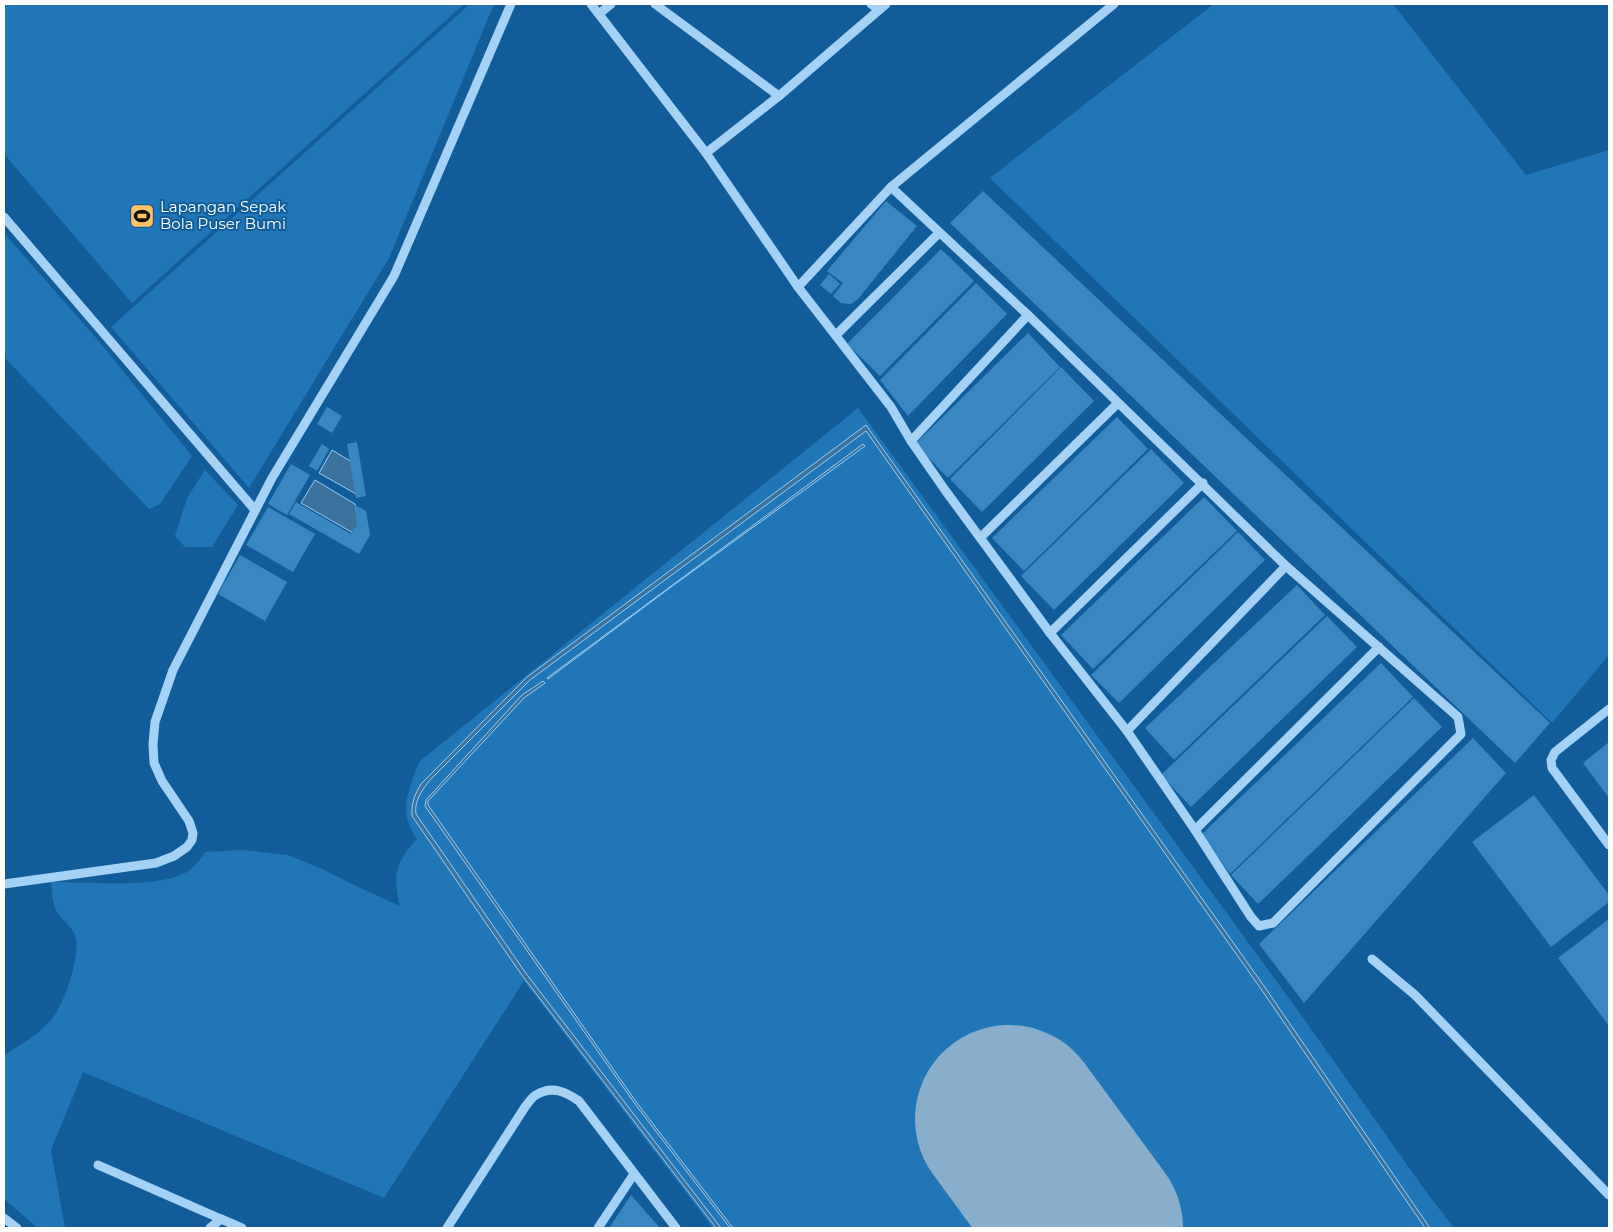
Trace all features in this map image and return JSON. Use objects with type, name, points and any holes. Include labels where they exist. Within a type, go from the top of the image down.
[{"type":"street","points":[[4,884],[156,863],[174,856],[187,847],[192,840],[193,832],[189,821],[162,781],[154,763],[155,722],[173,670],[272,478],[394,276],[511,4]]},
{"type":"street","points":[[591,4],[706,153],[798,287],[891,407],[911,441],[945,490],[1050,632],[1127,731],[1195,830],[1251,917],[1259,926],[1273,923],[1460,734],[1458,717],[1286,566],[1028,315],[891,186]]},
{"type":"street","points":[[599,14],[611,4]]},
{"type":"street","points":[[655,4],[779,96]]},
{"type":"street","points":[[871,4],[883,7]]},
{"type":"street","points":[[798,287],[891,186],[1114,4]]},
{"type":"street","points":[[706,153],[779,96],[883,7]]},
{"type":"street","points":[[4,217],[255,510]]},
{"type":"street","points":[[836,335],[939,232]]},
{"type":"street","points":[[911,441],[1028,315]]},
{"type":"street","points":[[981,537],[1118,403]]},
{"type":"street","points":[[1050,632],[1202,483]]},
{"type":"street","points":[[1127,731],[1286,566]]},
{"type":"street","points":[[1195,830],[1379,646]]},
{"type":"street","points":[[1609,708],[1555,752],[1551,760],[1552,768],[1609,845]]},
{"type":"street","points":[[1372,959],[1415,995],[1609,1195]]},
{"type":"street","points":[[448,1228],[525,1107],[536,1094],[552,1090],[565,1092],[579,1100],[676,1228]]},
{"type":"street","points":[[98,1165],[242,1228]]},
{"type":"street","points":[[598,1228],[634,1174]]},
{"type":"street","points":[[4,1218],[17,1228]]},
{"type":"street","points":[[210,1228],[221,1219]]},
{"type":"shaded area","name":"Lapangan Sepak Bola Puser Bumi","points":[[4,4],[464,4],[132,303],[4,154]]},
{"type":"shaded area","points":[[470,4],[494,4],[389,258],[249,488],[111,327]]},
{"type":"shaded area","points":[[1214,4],[1393,4],[1526,175],[1609,150],[1609,655],[1552,723],[990,178]]},
{"type":"shaded area","points":[[4,233],[97,339],[192,456],[160,504],[149,509],[4,357]]},
{"type":"shaded area","points":[[858,408],[1299,1012],[1427,1193],[1454,1228],[1167,1228],[1059,1083],[958,1155],[1011,1228],[713,1228],[524,981],[384,1198],[83,1072],[51,1150],[65,1228],[38,1228],[4,1199],[4,1055],[28,1040],[50,1021],[65,994],[75,959],[75,935],[55,909],[51,882],[137,883],[154,881],[187,872],[196,865],[205,852],[242,850],[288,855],[400,906],[396,877],[400,862],[417,839],[407,819],[406,810],[409,792],[419,762]]},
{"type":"shaded area","points":[[866,425],[1264,986],[1430,1228],[1425,1228],[1261,989],[866,431],[530,680],[430,780],[417,800],[416,805],[416,814],[525,972],[721,1228],[716,1228],[521,974],[412,816],[414,799],[421,784],[527,677]]},
{"type":"shaded area","points":[[863,444],[865,446],[547,678]]},
{"type":"shaded area","points":[[332,450],[357,465],[358,495],[319,473]]},
{"type":"shaded area","points":[[205,470],[238,505],[212,547],[185,547],[175,536],[187,498]]},
{"type":"shaded area","points":[[315,480],[355,504],[359,527],[355,534],[301,503]]},
{"type":"shaded area","points":[[543,681],[545,683],[524,698],[428,801],[428,805],[637,1103],[733,1228],[730,1228],[635,1104],[425,806],[426,800],[522,695]]},
{"type":"building","points":[[983,191],[1550,723],[1515,763],[950,223]]},
{"type":"building","points":[[886,201],[917,226],[858,299],[851,304],[841,303],[833,296],[843,283],[827,271]]},
{"type":"building","points":[[941,249],[974,281],[880,376],[847,344]]},
{"type":"building","points":[[829,274],[840,284],[831,294],[820,285]]},
{"type":"building","points":[[976,283],[1007,314],[908,416],[880,380]]},
{"type":"building","points":[[1028,333],[1060,367],[948,478],[915,444]]},
{"type":"building","points":[[1061,367],[1094,401],[982,512],[950,479]]},
{"type":"building","points":[[327,407],[342,416],[332,433],[317,424]]},
{"type":"building","points":[[1117,417],[1148,449],[1024,571],[992,538]]},
{"type":"building","points":[[357,442],[366,496],[356,498],[347,444]]},
{"type":"building","points":[[322,444],[329,449],[317,471],[309,466]]},
{"type":"building","points":[[1151,449],[1184,483],[1054,610],[1021,576]]},
{"type":"building","points":[[291,464],[310,475],[287,515],[268,504]]},
{"type":"building","points":[[1204,497],[1237,531],[1093,669],[1061,635]]},
{"type":"building","points":[[296,502],[351,534],[357,525],[355,505],[366,511],[370,535],[359,554],[289,514]]},
{"type":"building","points":[[268,507],[315,534],[293,572],[246,545]]},
{"type":"building","points":[[1238,532],[1265,560],[1119,703],[1091,675]]},
{"type":"building","points":[[240,555],[287,582],[265,621],[218,594]]},
{"type":"building","points":[[1297,585],[1325,615],[1174,760],[1145,728]]},
{"type":"building","points":[[1327,616],[1357,647],[1191,807],[1161,775]]},
{"type":"building","points":[[1381,663],[1413,697],[1230,874],[1202,834]]},
{"type":"building","points":[[1414,698],[1442,727],[1258,904],[1231,875]]},
{"type":"building","points":[[1473,738],[1506,773],[1304,1003],[1259,944]]},
{"type":"building","points":[[1609,742],[1609,798],[1583,763]]},
{"type":"building","points":[[1534,795],[1609,895],[1609,902],[1551,947],[1472,842]]},
{"type":"building","points":[[1609,919],[1609,1026],[1558,958]]},
{"type":"building","points":[[631,1195],[660,1228],[609,1228]]},
{"type":"runway","points":[[1009,1119],[1089,1228]]},
{"type":"place","name":"Lapangan Sepak Bola Puser Bumi","points":[[142,216]]}]
